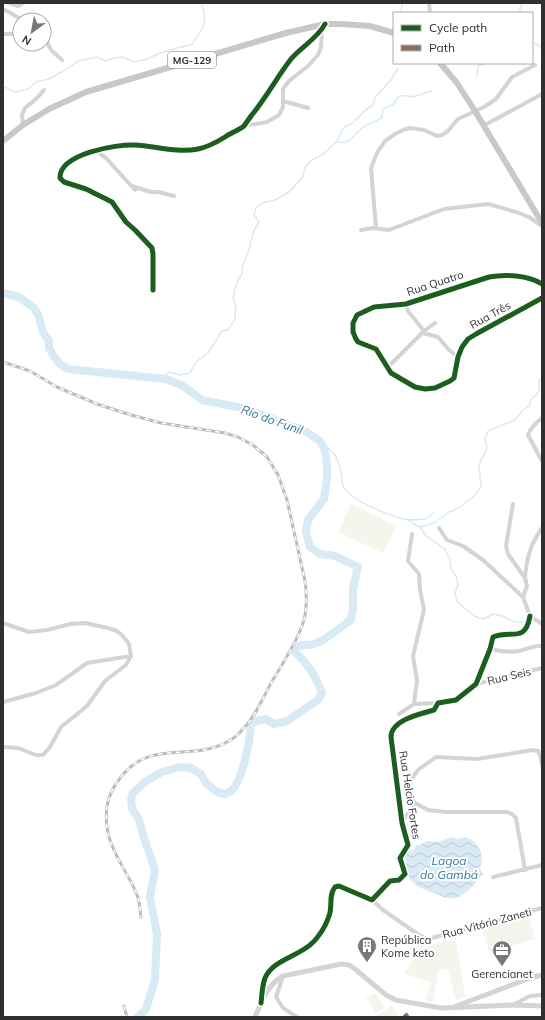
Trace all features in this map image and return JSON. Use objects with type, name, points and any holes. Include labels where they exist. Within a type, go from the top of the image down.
[{"type":"main road","name":"MG-129","points":[[3,141],[23,124],[49,109],[86,92],[286,33],[325,24],[355,24],[370,26],[393,33]]},
{"type":"main road","points":[[441,64],[457,83],[475,111],[542,225]]},
{"type":"street","points":[[9,3],[18,6],[23,3]]},
{"type":"street","points":[[3,9],[12,14]]},
{"type":"street","points":[[243,126],[260,124],[272,120],[281,112],[283,106],[284,89],[287,84],[308,66],[318,55],[321,47],[322,31],[325,24]]},
{"type":"street","points":[[153,290],[152,248],[126,222],[112,202],[86,189],[64,182],[60,178],[61,170],[78,156],[117,146],[135,145],[176,150],[198,149],[215,144],[243,126],[257,110],[292,58],[303,46],[322,31]]},
{"type":"street","points":[[52,51],[62,60]]},
{"type":"street","points":[[376,228],[371,168],[377,153],[385,141],[395,134],[410,128],[424,130],[440,136],[448,132],[458,119],[484,107],[496,99],[512,77],[535,65]]},
{"type":"street","points":[[23,124],[22,115],[25,108],[44,90]]},
{"type":"street","points":[[483,126],[542,94]]},
{"type":"street","points":[[283,101],[308,108]]},
{"type":"street","points":[[96,151],[106,158],[133,188],[174,196]]},
{"type":"street","points":[[361,230],[376,228],[389,230],[444,209],[488,204],[529,217],[542,225]]},
{"type":"street","name":"Rua Quatro","points":[[387,368],[376,349],[358,342],[356,339],[353,332],[354,320],[360,313],[374,307],[406,304],[494,276],[533,279],[542,284]]},
{"type":"street","name":"Rua Três","points":[[387,368],[396,377],[416,387],[430,390],[447,383],[454,378],[458,357],[465,343],[472,336],[542,298]]},
{"type":"street","points":[[406,304],[408,311],[424,332],[438,337],[449,350],[458,357]]},
{"type":"street","points":[[387,368],[435,323]]},
{"type":"street","points":[[542,418],[535,424],[528,435],[542,461]]},
{"type":"street","points":[[513,504],[506,540],[506,549],[524,578],[526,586],[523,597]]},
{"type":"street","points":[[439,528],[447,540],[463,546],[484,560],[523,597],[530,616],[542,624]]},
{"type":"street","points":[[524,578],[528,552],[534,539],[542,528]]},
{"type":"street","points":[[412,534],[408,562],[419,574],[420,590],[424,610],[413,656],[417,680],[414,704]]},
{"type":"street","name":"Rua Helcio Fortes","points":[[372,900],[390,881],[399,880],[405,874],[400,858],[408,845],[402,823],[391,732],[397,725],[415,716],[434,710],[438,703],[456,700],[476,684],[493,638],[498,635],[515,634],[525,630],[528,627],[530,616]]},
{"type":"street","points":[[3,623],[29,632],[43,631],[78,623],[108,628],[117,631],[125,638],[131,656],[126,665],[105,681],[87,706],[61,727],[50,747],[43,755],[36,755],[18,748],[3,747]]},
{"type":"street","points":[[490,649],[511,652],[542,646]]},
{"type":"street","points":[[3,702],[56,686],[87,663],[131,656]]},
{"type":"street","name":"Rua Seis","points":[[476,684],[542,668]]},
{"type":"street","points":[[399,714],[414,704],[438,703]]},
{"type":"street","points":[[526,870],[516,818],[512,814],[507,812],[436,812],[428,810],[415,803],[410,794],[410,785],[412,778],[418,770],[436,757],[477,759],[533,750],[538,751],[542,765]]},
{"type":"street","points":[[402,823],[415,803]]},
{"type":"street","points":[[493,877],[542,865]]},
{"type":"street","points":[[261,1003],[263,984],[269,971],[288,957],[308,948],[320,934],[330,915],[330,898],[335,887],[339,886],[372,900]]},
{"type":"street","name":"Rua Vitório Zaneti","points":[[372,900],[383,910],[419,935],[426,938],[432,938],[542,908]]},
{"type":"street","points":[[254,1017],[271,986],[275,981],[283,976],[341,964],[349,965],[386,995],[396,1000],[430,1006],[451,1007],[512,1005],[542,1006]]},
{"type":"street","points":[[451,1007],[542,975]]},
{"type":"street","points":[[283,976],[276,997],[283,1008],[297,1017]]},
{"type":"street","points":[[512,1005],[530,996],[542,995]]},
{"type":"shaded area","points":[[351,504],[396,526],[383,553],[338,532]]},
{"type":"shaded area","points":[[528,914],[535,939],[489,952],[482,927]]},
{"type":"shaded area","points":[[415,938],[430,945],[456,939],[465,997],[456,1000],[448,969],[438,970],[433,1003],[425,1001],[431,982],[404,974],[415,956],[409,948]]},
{"type":"shaded area","points":[[375,993],[385,1008],[376,1013],[366,998]]},
{"type":"shaded area","points":[[392,1006],[399,1017],[376,1017],[376,1016]]},
{"type":"water","name":"Lagoa do Gambá","points":[[451,837],[457,839],[466,837],[472,840],[479,847],[482,856],[480,868],[483,874],[463,895],[455,898],[446,898],[412,882],[407,872],[404,856],[407,850],[412,851],[416,846],[428,841],[438,842]]},
{"type":"waterway","points":[[3,86],[15,92],[28,89],[36,82],[49,79],[78,61],[98,57],[105,61],[123,57],[134,62],[191,45],[204,26],[205,21],[201,3]]},
{"type":"waterway","points":[[401,12],[402,3]]},
{"type":"waterway","points":[[519,12],[522,3]]},
{"type":"waterway","points":[[533,42],[542,47]]},
{"type":"waterway","points":[[477,77],[478,66],[483,64]]},
{"type":"waterway","points":[[336,142],[345,127],[355,121],[372,106],[376,96],[391,80],[398,68]]},
{"type":"waterway","points":[[162,378],[169,372],[180,375],[190,373],[196,362],[208,353],[222,331],[228,330],[235,319],[236,308],[233,297],[237,282],[242,274],[242,267],[248,253],[254,230],[259,222],[254,214],[256,208],[262,203],[275,200],[289,192],[302,178],[305,168],[310,161],[322,155],[336,142],[346,142],[365,126],[380,119],[382,117],[383,109],[394,104],[398,97],[412,97],[432,91]]},
{"type":"waterway","name":"Rio do Funil","points":[[3,293],[19,297],[34,308],[38,314],[43,332],[49,341],[49,348],[60,364],[68,369],[166,379],[183,386],[202,400],[242,408],[305,431],[320,441],[325,450],[327,479],[324,499],[308,520],[306,532],[310,547],[320,554],[335,556],[358,567],[353,589],[353,608],[351,620],[319,642],[312,645],[296,647],[295,652],[311,671],[322,693],[318,700],[287,721],[274,724],[266,719],[251,724],[248,749],[243,768],[237,784],[232,790],[225,794],[217,792],[206,783],[201,774],[191,768],[180,767],[162,772],[146,781],[133,793],[131,800],[132,809],[139,819],[155,870],[150,897],[157,934],[155,980],[146,1009],[138,1017]]},
{"type":"waterway","points":[[420,527],[434,523],[449,512],[460,507],[475,495],[481,487],[479,465],[487,448],[485,439],[488,431],[515,420],[523,410],[529,406],[531,399],[539,390],[539,380],[542,378]]},
{"type":"waterway","points":[[322,446],[334,454],[341,472],[343,486],[353,497],[361,502],[389,515],[406,519],[425,519],[435,512]]},
{"type":"waterway","points":[[408,520],[420,527],[426,536],[445,549],[450,560],[451,569],[456,576],[458,585],[455,593],[457,602],[476,617],[484,619],[493,614],[503,616],[514,622],[524,622]]},
{"type":"railway","points":[[3,362],[30,371],[57,387],[97,404],[131,415],[161,423],[225,433],[238,437],[253,445],[267,457],[278,475],[287,500],[305,581],[306,610],[302,626],[295,641],[255,714],[240,733],[234,738],[213,748],[199,751],[158,754],[145,758],[132,765],[118,780],[109,798],[106,817],[109,837],[116,855],[137,894],[141,917]]},
{"type":"railway","points":[[124,1006],[127,1017]]},
{"type":"marked path","points":[[404,1017],[408,1014]]},
{"type":"cycle path","points":[[153,290],[152,248],[126,222],[112,202],[86,189],[64,182],[60,178],[62,170],[78,157],[90,152],[115,146],[135,145],[174,150],[190,150],[205,147],[219,141],[244,126],[291,59],[318,34],[325,24]]},
{"type":"cycle path","points":[[542,284],[530,279],[516,276],[489,277],[406,304],[374,307],[357,315],[353,323],[353,332],[358,342],[376,349],[391,373],[415,387],[425,389],[435,388],[454,378],[458,357],[462,347],[468,339],[542,298]]},
{"type":"cycle path","points":[[261,1003],[264,981],[269,971],[282,961],[306,948],[322,931],[330,912],[332,894],[335,887],[339,886],[372,900],[390,881],[399,880],[405,874],[400,858],[408,845],[402,823],[391,737],[392,731],[401,722],[434,710],[438,703],[456,700],[476,684],[490,649],[493,637],[521,633],[528,625],[530,616]]},
{"type":"place","name":"República Kome keto","points":[[367,963]]},
{"type":"place","name":"Gerencianet","points":[[502,967]]}]
